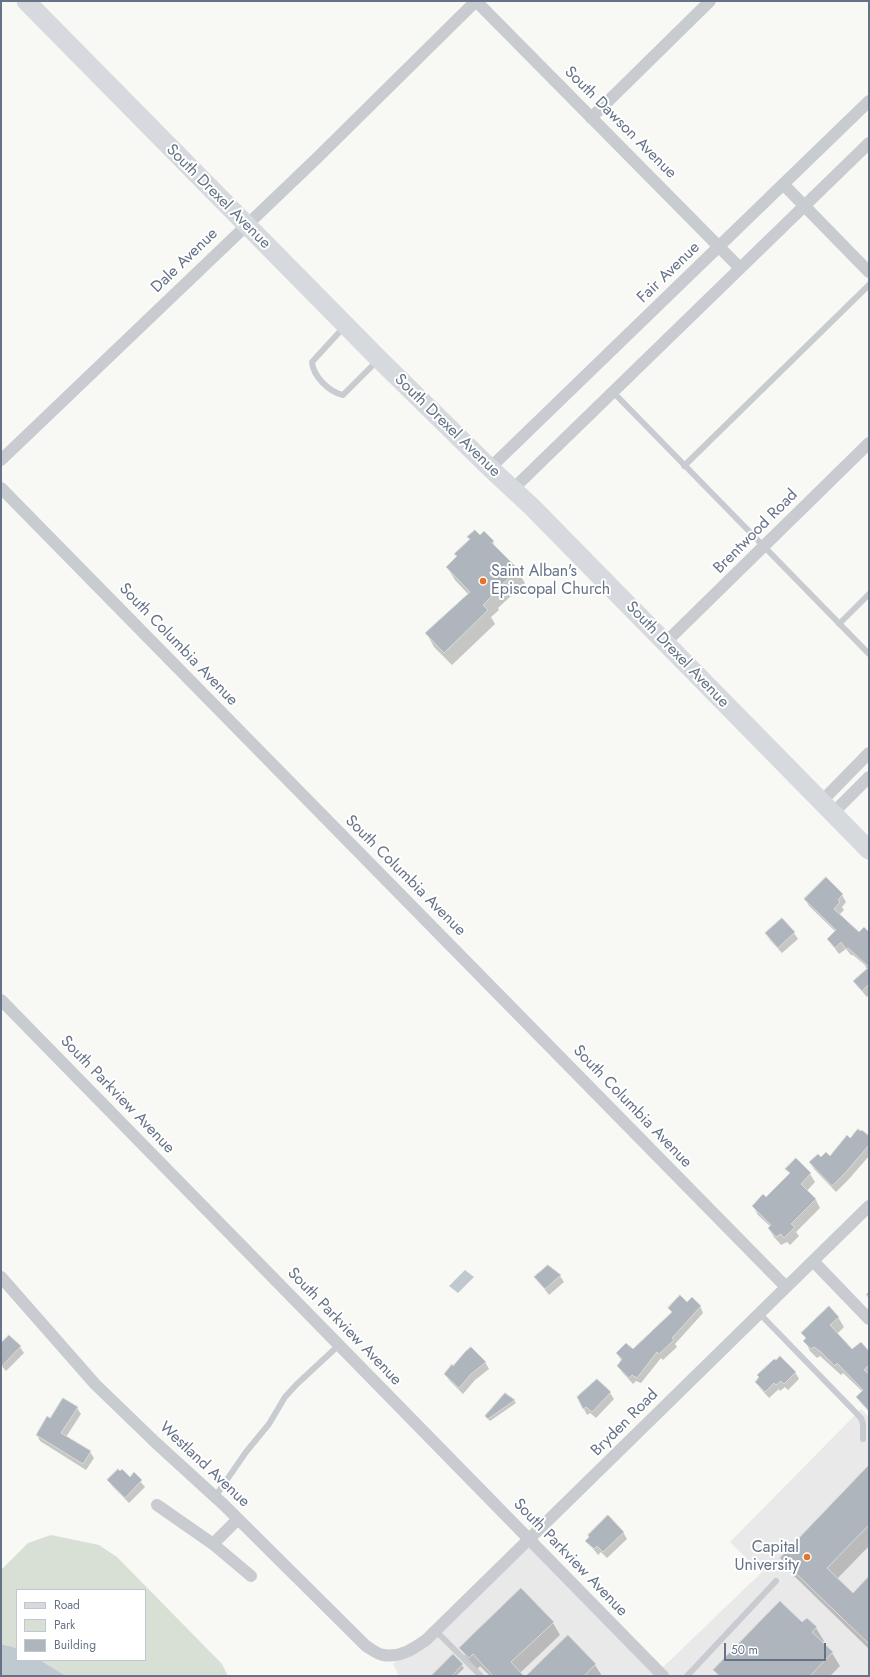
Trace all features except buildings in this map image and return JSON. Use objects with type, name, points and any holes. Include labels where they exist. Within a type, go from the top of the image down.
[{"type":"main road","name":"South Drexel Avenue","points":[[26,1],[346,326],[513,489],[869,850]]},
{"type":"street","name":"Dale Avenue","points":[[1,460],[316,159],[476,1]]},
{"type":"street","name":"South Dawson Avenue","points":[[476,1],[740,268]]},
{"type":"street","points":[[591,118],[710,1]]},
{"type":"street","name":"Fair Avenue","points":[[490,468],[869,101]]},
{"type":"street","points":[[513,489],[869,143]]},
{"type":"street","points":[[783,184],[869,272]]},
{"type":"street","name":"Brentwood Road","points":[[665,643],[869,443]]},
{"type":"street","name":"South Columbia Avenue","points":[[1,488],[786,1287]]},
{"type":"street","points":[[827,807],[869,753]]},
{"type":"street","points":[[827,807],[869,777]]},
{"type":"street","name":"South Parkview Avenue","points":[[1,1000],[663,1676]]},
{"type":"street","name":"Bryden Road","points":[[399,1655],[413,1649],[436,1631],[869,1206]]},
{"type":"street","points":[[813,1261],[869,1319]]},
{"type":"street","name":"Westland Avenue","points":[[3,1283],[95,1384],[238,1519],[366,1646],[382,1655],[399,1655]]},
{"type":"street","points":[[157,1505],[213,1544],[251,1576]]},
{"type":"street","points":[[213,1544],[238,1519]]},
{"type":"lane","points":[[684,466],[869,285]]},
{"type":"lane","points":[[346,326],[312,362],[312,369],[329,387],[336,393],[343,395],[379,359]]},
{"type":"lane","points":[[613,392],[869,654]]},
{"type":"lane","points":[[839,624],[869,594]]},
{"type":"lane","points":[[759,1313],[861,1418],[863,1424],[863,1439]]},
{"type":"lane","points":[[215,1497],[246,1452],[269,1424],[285,1398],[297,1384],[339,1345]]},
{"type":"lane","points":[[687,1676],[776,1582]]},
{"type":"lane","points":[[436,1631],[481,1676]]},
{"type":"shaded area","points":[[465,1270],[474,1277],[458,1293],[449,1286]]},
{"type":"shaded area","points":[[861,1409],[869,1417],[869,1676],[399,1676],[393,1664],[527,1540],[659,1671],[761,1573],[730,1542]]},
{"type":"shaded area","points":[[1,1644],[16,1648],[16,1661],[42,1661],[66,1676],[1,1676]]},
{"type":"green space","points":[[51,1535],[99,1545],[117,1557],[222,1664],[228,1676],[66,1676],[42,1661],[146,1661],[146,1589],[16,1589],[16,1648],[1,1644],[1,1570],[28,1543]]},
{"type":"place","name":"Saint Alban's Episcopal Church","points":[[483,581]]},
{"type":"place","name":"Capital University","points":[[807,1557]]}]
